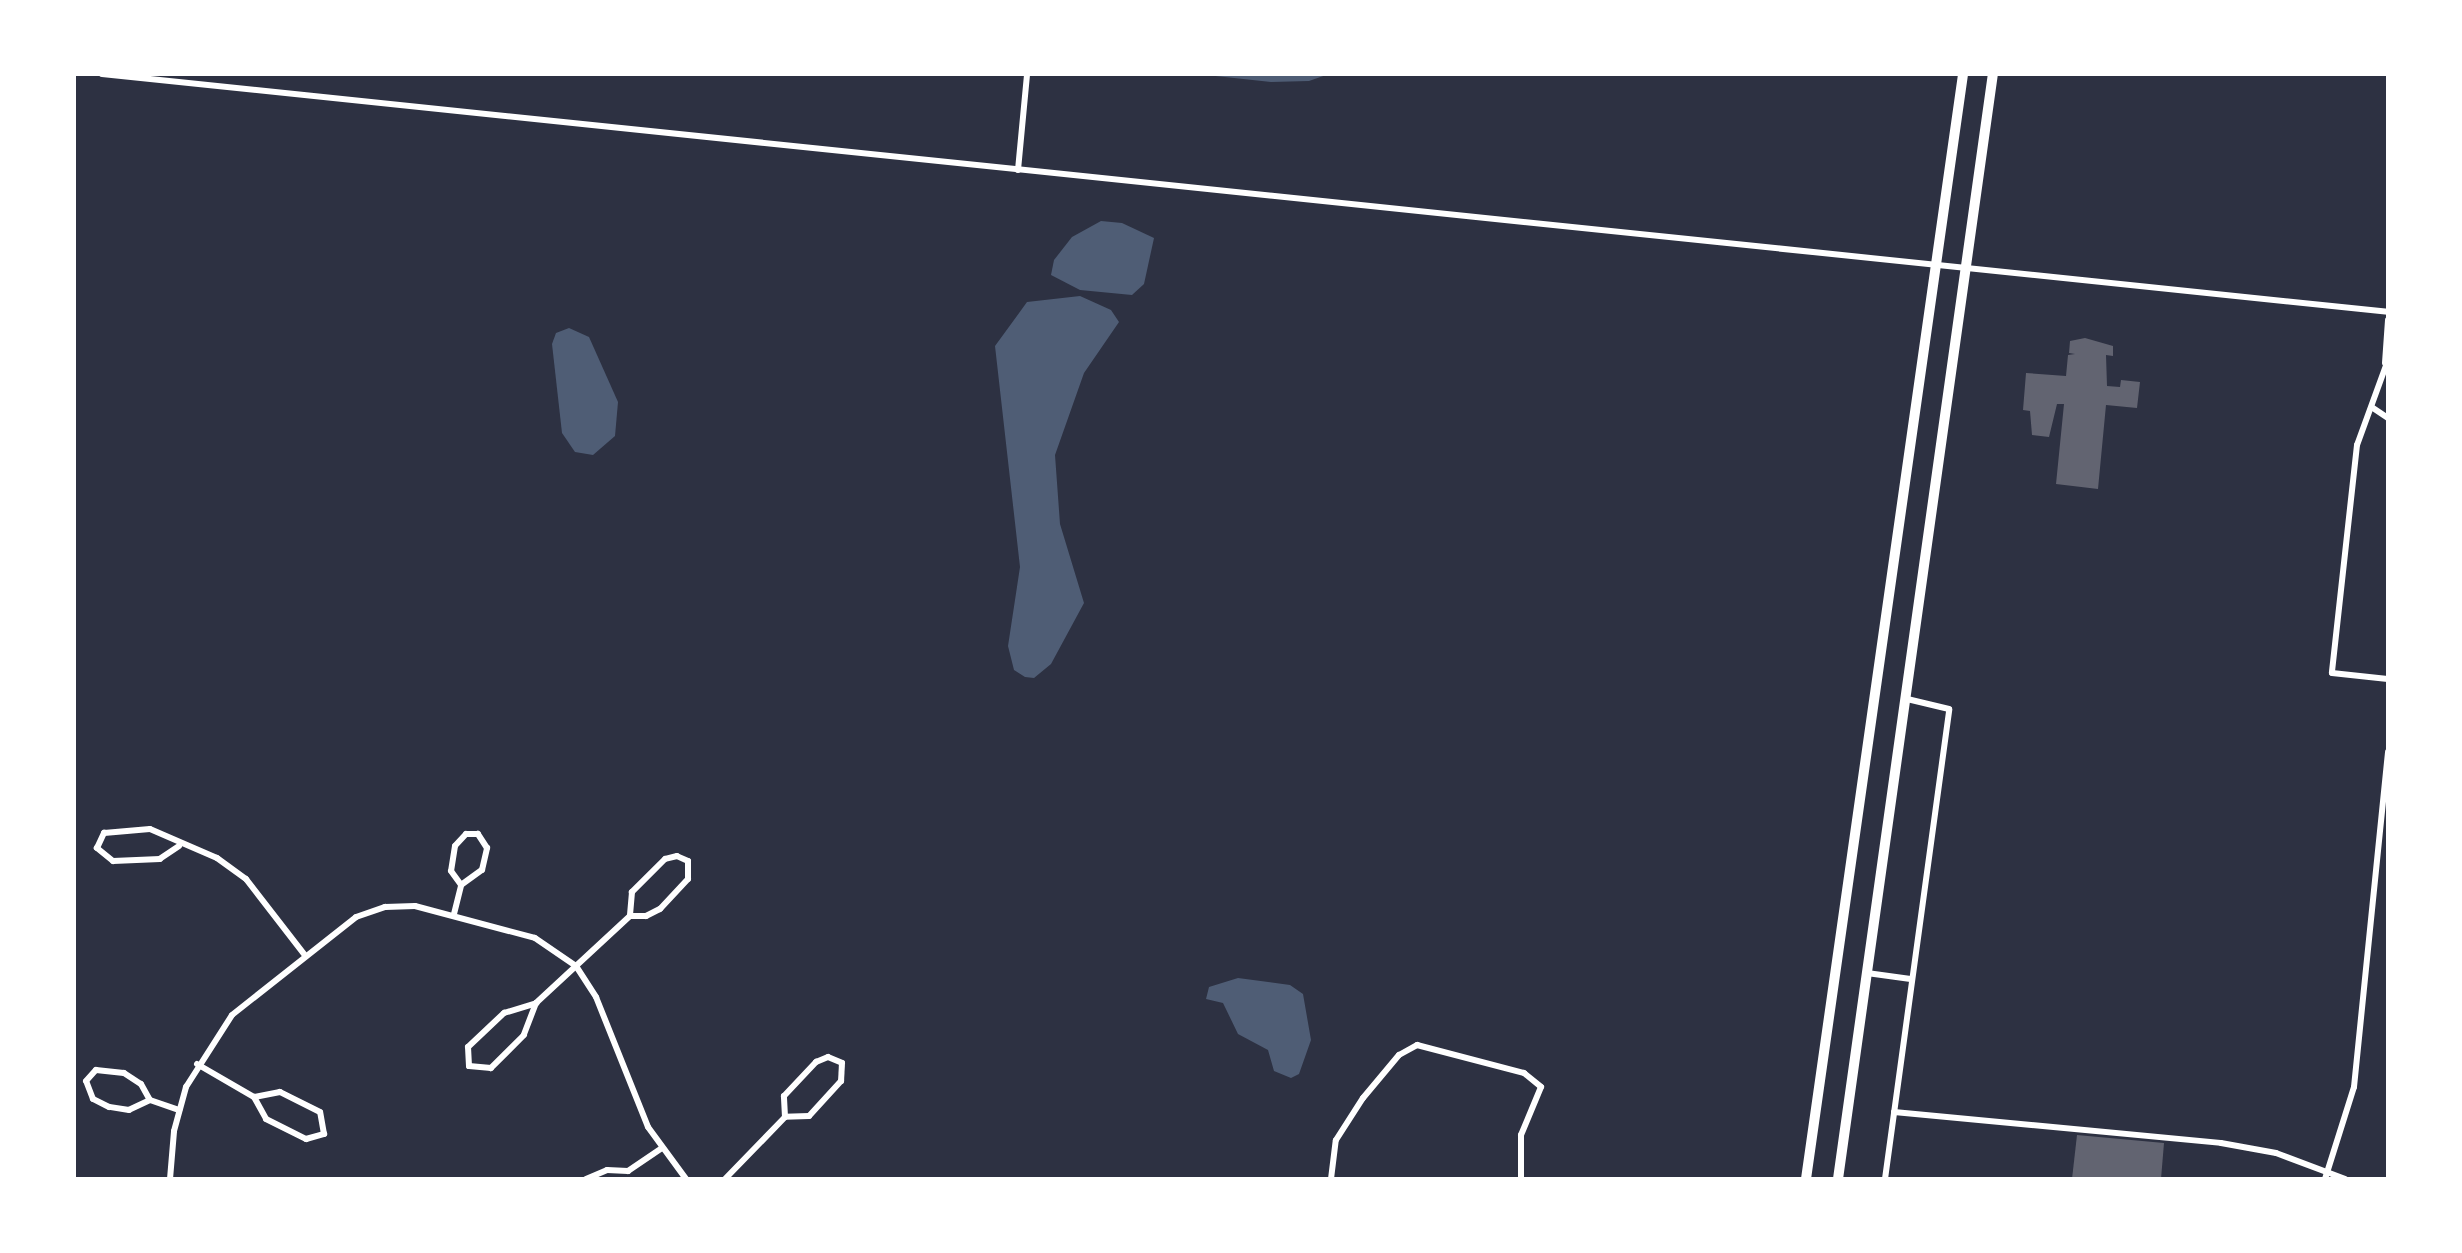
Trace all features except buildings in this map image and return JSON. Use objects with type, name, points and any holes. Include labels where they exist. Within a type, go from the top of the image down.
[{"type":"highway","points":[[1806,1179],[1963,74]]},
{"type":"highway","points":[[1838,1179],[1993,74]]},
{"type":"street","points":[[102,74],[2388,312]]},
{"type":"street","points":[[1018,170],[1027,74]]},
{"type":"street","points":[[2388,320],[2387,363],[2357,445],[2332,673],[2388,679]]},
{"type":"street","points":[[2373,408],[2388,418]]},
{"type":"street","points":[[1885,1179],[1949,709],[1907,699]]},
{"type":"street","points":[[2327,1175],[2354,1087],[2388,752]]},
{"type":"street","points":[[179,846],[160,859],[113,861],[97,848],[104,833],[114,830],[162,831],[179,846],[217,858],[246,879],[304,954]]},
{"type":"street","points":[[454,914],[461,885],[481,871],[487,848],[478,834],[466,834],[455,846],[451,871],[461,885]]},
{"type":"street","points":[[536,1003],[524,1035],[491,1068],[469,1066],[468,1047],[504,1013],[536,1003],[630,916],[632,892],[665,859],[677,856],[688,861],[688,879],[660,909],[646,916],[630,916]]},
{"type":"street","points":[[170,1179],[179,1110],[197,1064],[245,1001],[356,917],[385,907],[415,906],[535,938],[576,966],[596,997],[638,1105],[662,1148],[686,1179]]},
{"type":"street","points":[[1867,973],[1911,979]]},
{"type":"street","points":[[1331,1179],[1332,1153],[1343,1130],[1399,1055],[1417,1045],[1524,1073],[1541,1087],[1521,1135],[1521,1179]]},
{"type":"street","points":[[725,1179],[785,1117],[809,1116],[841,1081],[839,1060],[820,1059],[784,1096],[785,1117]]},
{"type":"street","points":[[197,1064],[254,1097],[271,1121],[306,1139],[324,1134],[320,1112],[280,1092],[254,1097]]},
{"type":"street","points":[[150,1100],[129,1110],[109,1107],[93,1099],[86,1081],[96,1070],[124,1073],[141,1084],[150,1100],[179,1110]]},
{"type":"street","points":[[1894,1112],[2221,1143],[2276,1153],[2327,1175],[2345,1179]]},
{"type":"street","points":[[625,1179],[628,1171],[662,1148]]},
{"type":"street","points":[[586,1179],[607,1170],[628,1171]]},
{"type":"water","points":[[1197,74],[1329,74],[1309,81],[1271,82]]},
{"type":"water","points":[[1101,221],[1122,223],[1154,238],[1144,284],[1132,295],[1080,290],[1051,275],[1054,260],[1072,237]]},
{"type":"water","points":[[1080,296],[1111,310],[1119,322],[1084,373],[1055,455],[1060,524],[1084,603],[1051,664],[1034,678],[1025,677],[1014,670],[1008,646],[1020,567],[995,346],[1027,302]]},
{"type":"water","points":[[569,328],[589,337],[618,402],[615,436],[593,455],[575,452],[562,433],[552,344],[556,333]]},
{"type":"water","points":[[1238,978],[1290,985],[1303,994],[1311,1040],[1299,1074],[1291,1078],[1274,1071],[1268,1050],[1238,1034],[1223,1003],[1206,999],[1209,987]]}]
